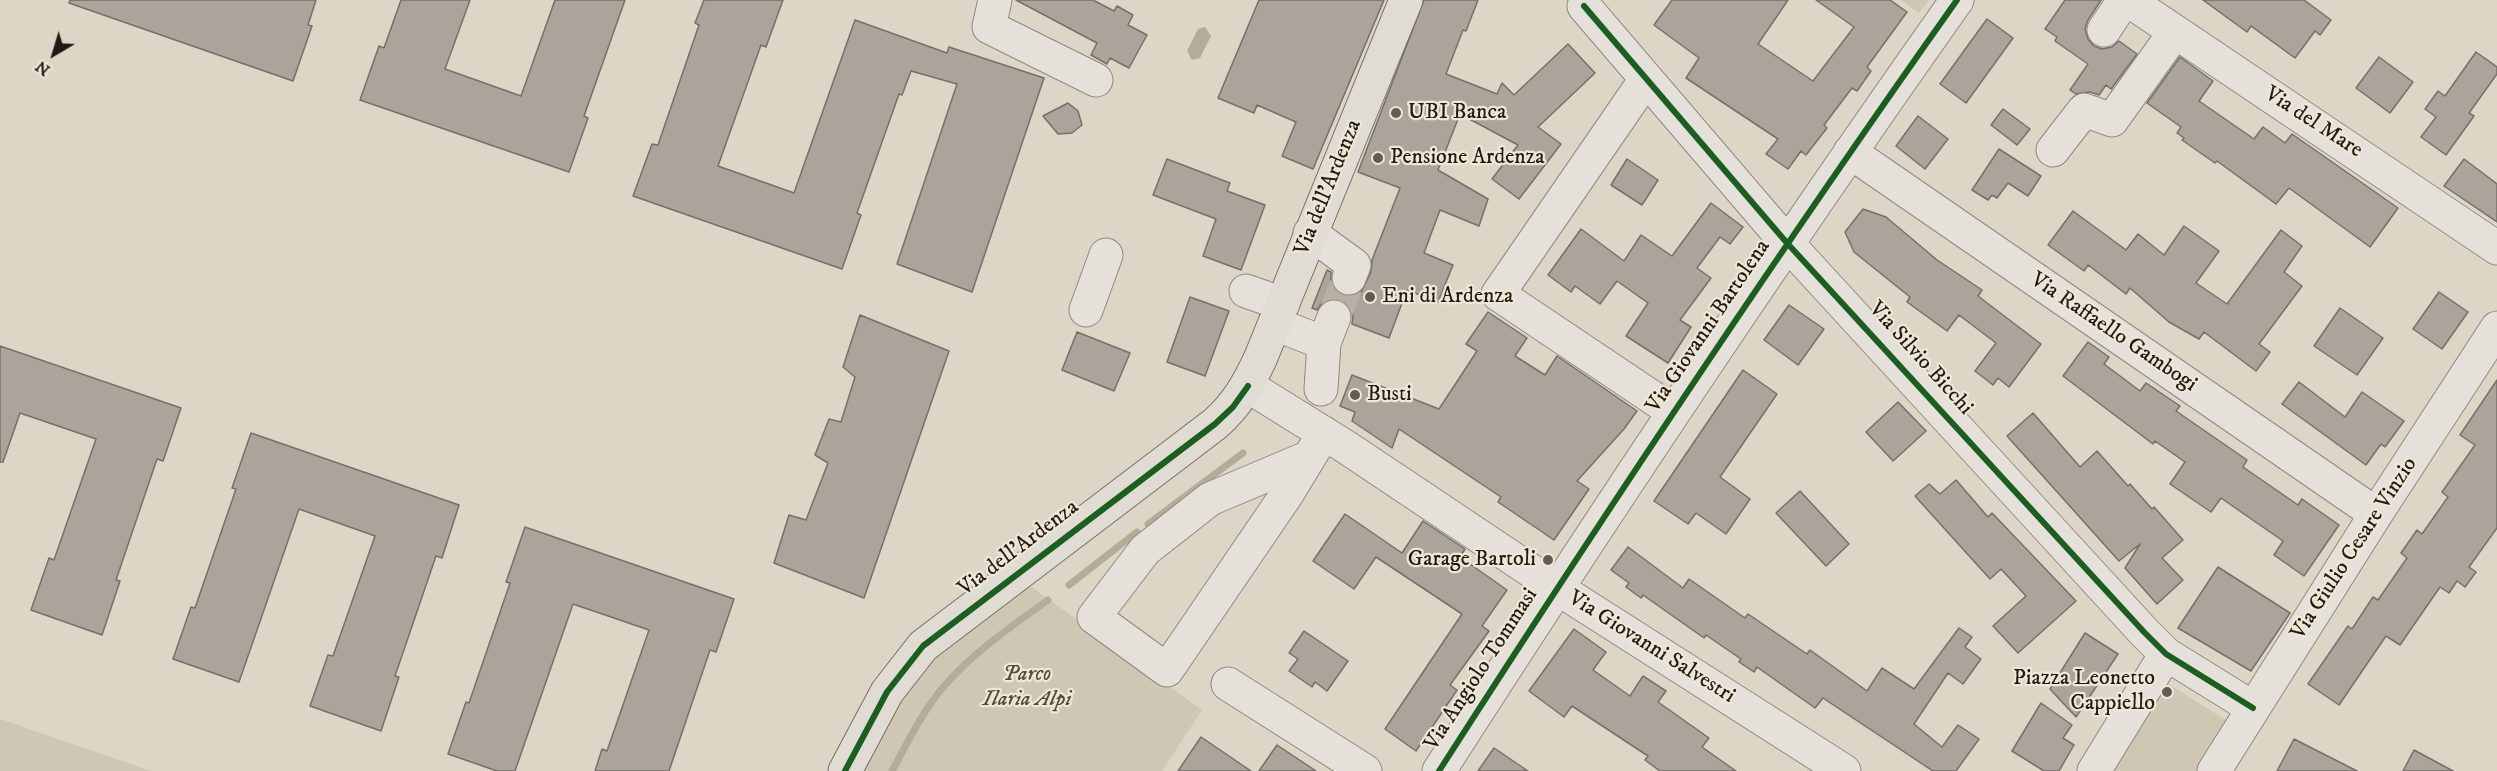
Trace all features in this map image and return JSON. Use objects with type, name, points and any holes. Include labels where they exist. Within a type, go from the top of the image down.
[{"type":"main road","name":"Via dell'Ardenza","points":[[845,771],[886,692],[923,646],[1215,424],[1233,407],[1248,386],[1279,314],[1310,232],[1406,0]]},
{"type":"street","points":[[995,0],[989,27],[1096,80]]},
{"type":"street","name":"Via Giovanni Bartolena","points":[[1557,588],[1787,243],[1957,0]]},
{"type":"street","points":[[2104,30],[2126,0]]},
{"type":"street","name":"Via del Mare","points":[[2126,0],[2497,248]]},
{"type":"street","name":"Via Silvio Bicchi","points":[[1584,6],[1787,243],[1883,361],[2166,654],[2253,708]]},
{"type":"street","points":[[2053,150],[2084,110],[2112,120],[2175,32]]},
{"type":"street","points":[[1646,79],[1498,294],[1674,412]]},
{"type":"street","name":"Via Raffaello Gambogi","points":[[1850,152],[2376,514]]},
{"type":"street","points":[[1310,232],[1354,265],[1349,278]]},
{"type":"street","points":[[1086,310],[1106,255]]},
{"type":"street","points":[[1246,291],[1279,314],[1329,330],[1321,389]]},
{"type":"street","name":"Via Giulio Cesare Vinzio","points":[[2214,771],[2376,514],[2497,328]]},
{"type":"street","name":"Via Giovanni Salvestri","points":[[1248,386],[1316,446],[1557,588],[1844,771]]},
{"type":"street","points":[[1316,446],[1287,494],[1167,670],[1094,617],[1145,550],[1210,499],[1316,446]]},
{"type":"street","name":"Via Angiolo Tommasi","points":[[1439,771],[1557,588]]},
{"type":"street","points":[[2094,771],[2166,654]]},
{"type":"street","points":[[1228,684],[1365,771]]},
{"type":"green space","points":[[1901,0],[1929,0],[1919,13]]},
{"type":"green space","name":"Parco Ilaria Alpi","points":[[1026,583],[1202,710],[1162,771],[861,771],[899,702],[935,655],[958,634]]},
{"type":"green space","points":[[2167,683],[2229,722],[2199,771],[2112,771]]},
{"type":"green space","points":[[0,719],[151,771],[0,771]]},
{"type":"shaded area","points":[[1205,27],[1211,36],[1200,58],[1192,60],[1187,51],[1198,29]]},
{"type":"building","points":[[70,0],[316,0],[308,25],[312,26],[293,81],[69,3]]},
{"type":"building","points":[[401,0],[470,0],[445,69],[521,96],[555,0],[625,0],[584,116],[588,118],[569,172],[360,100],[379,46],[384,48]]},
{"type":"building","points":[[704,0],[783,0],[766,47],[761,45],[718,166],[794,193],[855,20],[947,53],[949,47],[1044,78],[972,292],[897,264],[957,84],[911,71],[902,95],[899,94],[857,213],[861,215],[842,269],[633,196],[652,144],[658,145],[699,25],[695,23]]},
{"type":"building","points":[[1016,0],[1093,0],[1114,11],[1117,6],[1133,15],[1128,25],[1147,35],[1129,68],[1110,58],[1107,64],[1091,55],[1097,43]]},
{"type":"building","points":[[1259,0],[1384,0],[1313,169],[1282,156],[1296,122],[1257,105],[1254,113],[1218,98]]},
{"type":"building","points":[[1424,0],[1478,0],[1466,31],[1463,30],[1446,74],[1497,94],[1502,83],[1514,95],[1568,44],[1595,73],[1538,127],[1561,144],[1519,199],[1492,179],[1518,145],[1460,114],[1438,170],[1488,199],[1479,226],[1440,210],[1424,253],[1453,265],[1438,302],[1407,290],[1389,338],[1352,324],[1353,315],[1349,306],[1340,299],[1331,299],[1322,303],[1317,310],[1312,308],[1327,270],[1331,272],[1331,281],[1335,290],[1351,297],[1361,292],[1371,272],[1372,260],[1400,188],[1358,172]]},
{"type":"building","points":[[1672,0],[1788,0],[1758,44],[1813,81],[1854,27],[1816,0],[1890,0],[1907,12],[1867,67],[1871,71],[1857,91],[1852,88],[1824,125],[1827,128],[1806,155],[1801,151],[1788,169],[1766,154],[1778,139],[1686,78],[1699,58],[1654,25]]},
{"type":"building","points":[[2065,0],[2101,0],[2085,29],[2088,39],[2094,46],[2102,49],[2112,47],[2119,41],[2137,54],[2111,89],[2106,85],[2099,95],[2090,92],[2076,94],[2070,90],[2088,64],[2055,41],[2057,37],[2045,29]]},
{"type":"building","points":[[2203,0],[2304,0],[2331,20],[2320,35],[2315,31],[2295,58],[2251,26],[2247,32]]},
{"type":"building","points":[[1987,19],[2013,38],[1966,103],[1940,84]]},
{"type":"building","points":[[2476,52],[2497,67],[2497,74],[2469,113],[2474,116],[2446,155],[2421,137],[2436,117],[2425,109],[2438,91],[2445,96]]},
{"type":"building","points":[[2180,57],[2213,81],[2199,101],[2254,139],[2263,127],[2285,143],[2292,134],[2398,208],[2370,247],[2289,188],[2276,204],[2217,161],[2215,163],[2182,140],[2184,138],[2177,133],[2181,127],[2147,103]]},
{"type":"building","points":[[2379,57],[2413,82],[2390,113],[2356,88]]},
{"type":"building","points":[[1068,103],[1078,111],[1082,125],[1072,133],[1058,134],[1043,116]]},
{"type":"building","points":[[2003,109],[2030,129],[2017,145],[1991,125]]},
{"type":"building","points":[[1918,116],[1948,139],[1925,169],[1896,146]]},
{"type":"building","points":[[1999,149],[2041,176],[2028,196],[2008,183],[1997,198],[1992,195],[1988,200],[1972,190]]},
{"type":"building","points":[[1167,159],[1230,183],[1227,191],[1265,205],[1241,270],[1203,256],[1216,219],[1153,195]]},
{"type":"building","points":[[1627,159],[1658,180],[1642,205],[1611,185]]},
{"type":"building","points":[[2464,159],[2497,184],[2497,222],[2444,186]]},
{"type":"building","points":[[1711,203],[1743,227],[1730,244],[1720,237],[1697,268],[1711,278],[1680,320],[1691,327],[1668,363],[1626,336],[1648,303],[1617,281],[1600,304],[1575,286],[1571,292],[1548,275],[1581,229],[1624,261],[1641,235],[1672,256]]},
{"type":"building","points":[[1863,209],[1886,217],[1937,260],[1982,290],[1978,296],[2041,344],[2009,387],[1998,378],[1993,385],[1975,371],[1996,343],[1959,315],[1947,331],[1907,302],[1910,297],[1854,252],[1845,232]]},
{"type":"building","points":[[2073,211],[2126,250],[2138,234],[2164,255],[2184,226],[2219,251],[2196,283],[2227,304],[2281,230],[2302,246],[2284,272],[2302,286],[2259,344],[2270,352],[2256,371],[2204,332],[2199,339],[2169,322],[2130,288],[2126,294],[2088,265],[2084,271],[2048,245]]},
{"type":"building","points":[[2439,292],[2468,312],[2442,349],[2413,329]]},
{"type":"building","points":[[1190,297],[1229,311],[1205,376],[1167,362]]},
{"type":"building","points":[[1789,305],[1824,329],[1798,365],[1764,340]]},
{"type":"building","points":[[2340,308],[2383,338],[2357,375],[2314,346]]},
{"type":"building","points":[[1488,312],[1527,338],[1515,356],[1545,375],[1557,356],[1637,411],[1624,429],[1577,481],[1589,489],[1554,540],[1498,502],[1501,497],[1399,429],[1392,448],[1352,421],[1355,412],[1340,406],[1352,375],[1439,409],[1477,351],[1466,344]]},
{"type":"building","points":[[860,315],[949,351],[864,598],[774,563],[789,515],[806,520],[828,463],[815,455],[829,419],[841,422],[855,377],[843,367]]},
{"type":"building","points":[[1077,332],[1130,353],[1114,391],[1062,370]]},
{"type":"building","points":[[2088,342],[2109,357],[2104,364],[2140,391],[2146,383],[2180,406],[2176,411],[2247,460],[2243,467],[2298,505],[2302,499],[2339,525],[2304,576],[2274,555],[2283,541],[2221,498],[2211,512],[2170,484],[2185,462],[2155,441],[2153,444],[2063,376]]},
{"type":"building","points":[[0,346],[181,408],[163,461],[157,459],[116,580],[120,581],[102,635],[31,610],[49,558],[54,560],[96,439],[20,413],[3,462],[0,462]]},
{"type":"building","points":[[1743,370],[1777,394],[1720,477],[1750,499],[1726,534],[1696,513],[1688,524],[1654,501]]},
{"type":"building","points":[[2497,380],[2497,528],[2469,567],[2476,572],[2465,587],[2457,581],[2449,593],[2440,587],[2400,645],[2386,636],[2339,705],[2308,684],[2348,626],[2352,629],[2373,597],[2378,600],[2407,558],[2401,553],[2417,530],[2422,534],[2448,497],[2442,492],[2475,445],[2460,435]]},
{"type":"building","points":[[2299,382],[2345,417],[2362,392],[2404,421],[2385,447],[2381,444],[2366,465],[2282,404]]},
{"type":"building","points":[[1898,402],[1926,431],[1893,461],[1866,432]]},
{"type":"building","points":[[2033,413],[2080,467],[2097,451],[2128,486],[2130,484],[2152,509],[2154,507],[2183,540],[2162,558],[2183,580],[2157,604],[2125,568],[2140,544],[2119,561],[2007,436]]},
{"type":"building","points":[[251,433],[459,505],[442,558],[436,556],[395,676],[399,677],[381,731],[310,706],[328,655],[333,656],[375,536],[299,509],[239,682],[173,659],[191,607],[195,608],[236,489],[232,488]]},
{"type":"building","points":[[1956,480],[1988,517],[1992,513],[2076,601],[2018,653],[1993,626],[2026,596],[2001,569],[1990,579],[1915,496],[1929,484],[1940,494]]},
{"type":"building","points":[[1800,491],[1849,544],[1826,566],[1776,513]]},
{"type":"building","points":[[1345,514],[1402,553],[1423,521],[1465,549],[1460,557],[1507,590],[1482,626],[1489,631],[1450,685],[1457,690],[1416,751],[1385,729],[1462,614],[1376,557],[1354,589],[1313,561]]},
{"type":"building","points":[[525,527],[734,599],[716,652],[710,650],[669,771],[595,771],[602,749],[607,751],[649,630],[573,604],[515,771],[497,771],[448,754],[466,702],[469,703],[510,583],[506,582]]},
{"type":"building","points":[[1628,547],[1683,588],[1689,579],[1745,618],[1748,614],[1807,654],[1810,650],[1867,691],[1882,668],[1914,689],[1959,628],[1972,637],[1965,647],[1981,659],[1963,684],[1948,673],[1914,724],[1942,747],[1958,725],[1979,739],[1956,771],[1933,771],[1823,698],[1815,708],[1757,667],[1754,672],[1739,662],[1741,659],[1706,635],[1704,638],[1643,595],[1641,598],[1626,587],[1629,583],[1611,570]]},
{"type":"building","points":[[2218,567],[2290,613],[2251,671],[2178,628]]},
{"type":"building","points":[[1574,629],[1606,652],[1593,670],[1630,696],[1643,676],[1666,691],[1658,702],[1709,738],[1702,747],[1736,771],[1660,771],[1645,760],[1648,756],[1572,706],[1564,717],[1529,691]]},
{"type":"building","points":[[1304,631],[1348,661],[1327,691],[1315,682],[1312,687],[1289,671],[1298,659],[1289,653]]},
{"type":"building","points":[[2085,633],[2118,654],[2076,717],[2050,689]]},
{"type":"building","points":[[2041,703],[2072,725],[2063,738],[2074,745],[2059,771],[2044,771],[2012,751]]},
{"type":"building","points":[[1201,737],[1251,771],[1178,771]]},
{"type":"building","points":[[2294,739],[2357,771],[2277,771]]},
{"type":"building","points":[[1277,745],[1316,771],[1259,771]]},
{"type":"building","points":[[1494,748],[1528,771],[1478,771]]},
{"type":"building","points":[[2414,750],[2453,771],[2403,771]]},
{"type":"waterway","points":[[1148,524],[1243,453]]},
{"type":"waterway","points":[[1069,585],[1137,532]]},
{"type":"waterway","points":[[892,771],[923,716],[945,685],[981,650],[1048,600]]},
{"type":"tunnel","points":[[1334,317],[1349,278]]},
{"type":"cycle path","points":[[1439,771],[1565,576],[1694,383],[1957,0]]},
{"type":"cycle path","points":[[1584,6],[1787,243],[2144,632],[2166,654],[2253,708]]},
{"type":"cycle path","points":[[845,771],[887,692],[923,646],[1215,424],[1233,407],[1248,386]]},
{"type":"place","name":"UBI Banca","points":[[1396,113]]},
{"type":"place","name":"Pensione Ardenza","points":[[1378,158]]},
{"type":"place","name":"Eni di Ardenza","points":[[1370,297]]},
{"type":"place","name":"Busti","points":[[1355,395]]},
{"type":"place","name":"Garage Bartoli","points":[[1548,560]]},
{"type":"place","name":"Piazza Leonetto Cappiello","points":[[2167,692]]}]
